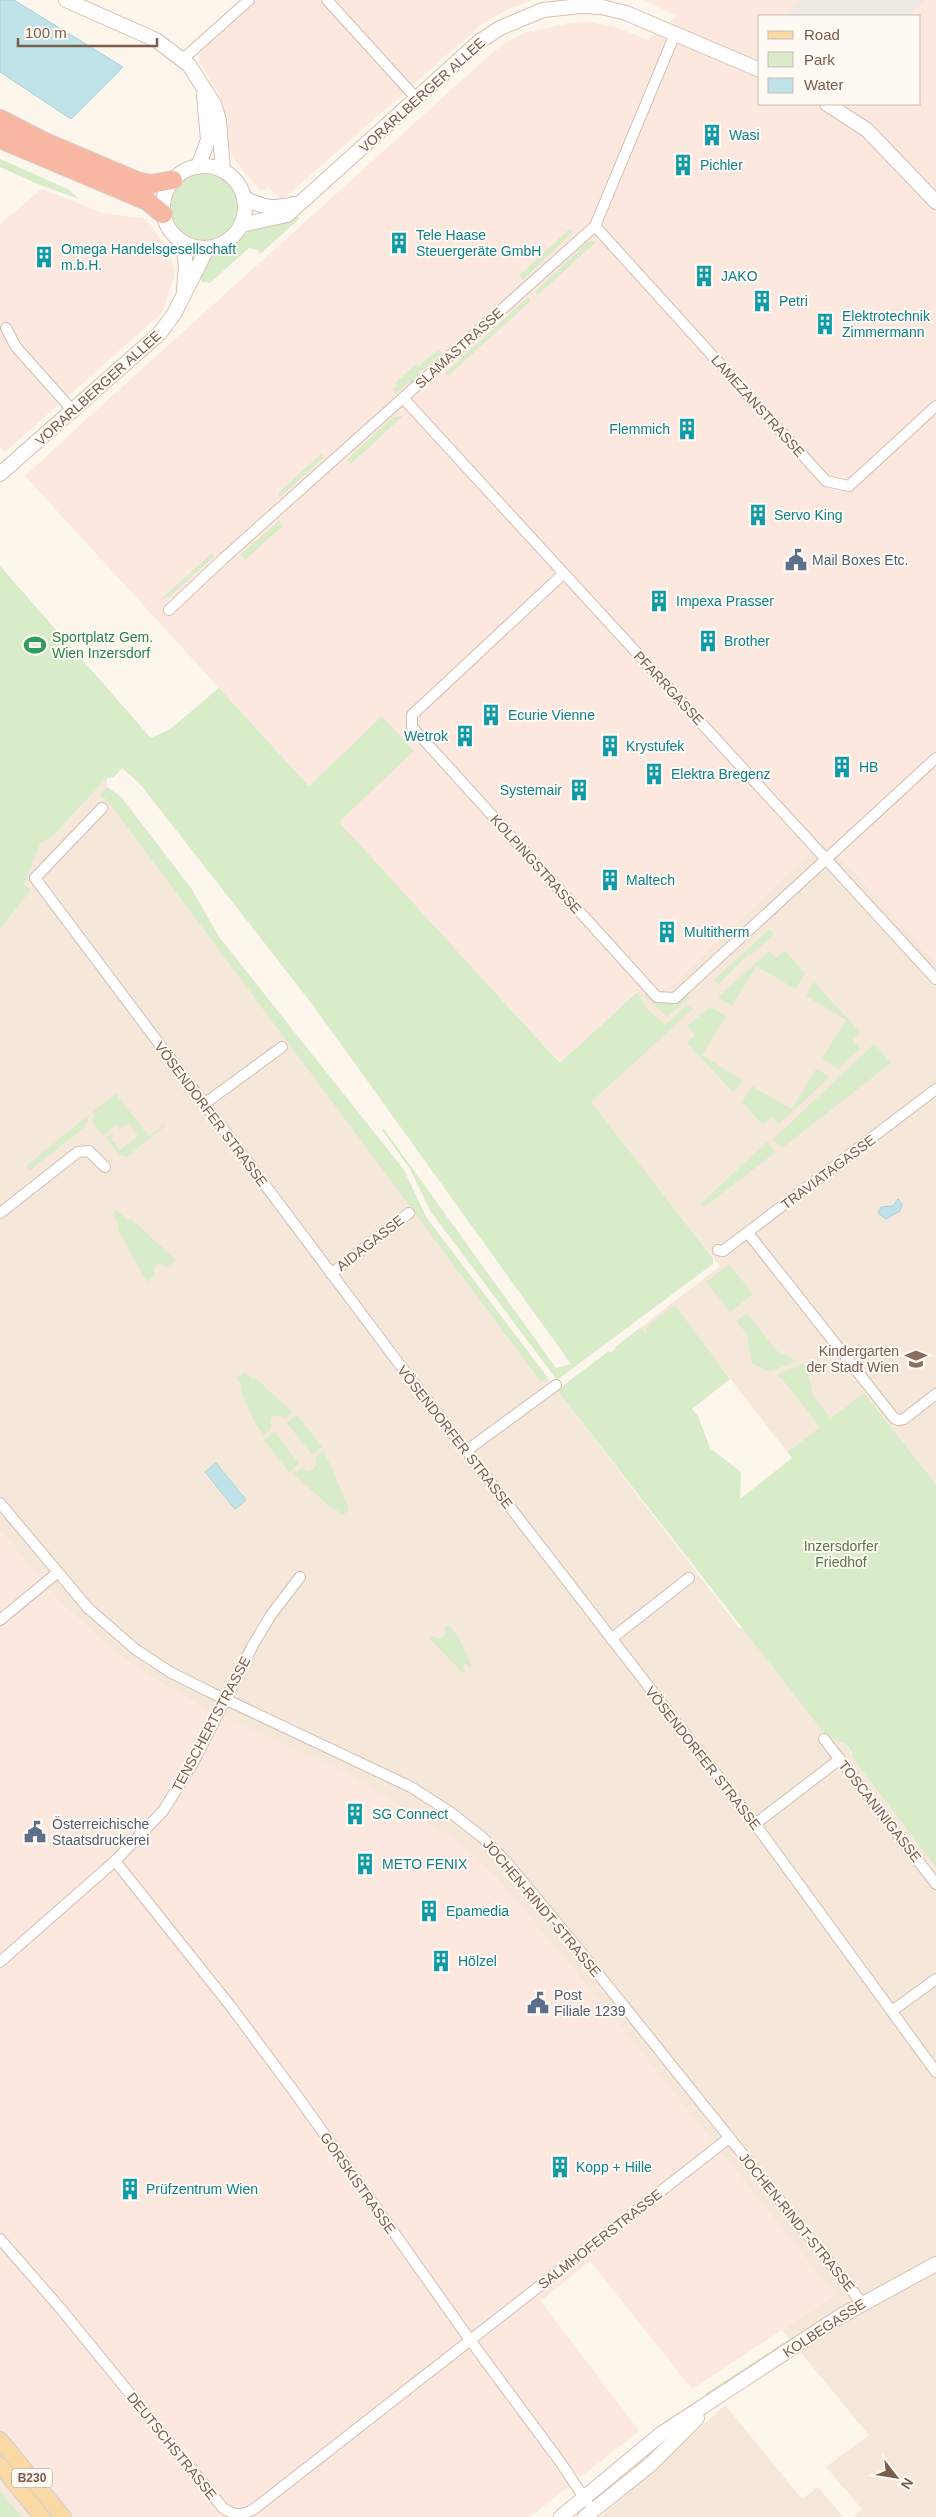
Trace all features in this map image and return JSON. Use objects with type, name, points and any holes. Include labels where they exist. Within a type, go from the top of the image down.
[{"type":"highway","points":[[0,122],[36,152]]},
{"type":"highway","points":[[0,122],[137,181],[151,184],[173,180]]},
{"type":"highway","points":[[0,138],[146,201],[163,214]]},
{"type":"main road","points":[[66,0],[148,36],[183,59],[194,71],[214,104],[219,120],[223,171]]},
{"type":"main road","name":"VORARLBERGER ALLEE","points":[[241,225],[287,215],[479,42],[500,28],[543,10],[582,6],[626,13],[758,69]]},
{"type":"main road","points":[[198,167],[208,140],[208,122],[203,87]]},
{"type":"main road","points":[[829,105],[867,130],[936,202]]},
{"type":"main road","points":[[198,167],[212,167],[223,171],[233,178],[244,198],[244,214],[241,225],[233,237],[221,245],[194,248],[183,243],[170,231],[163,214],[163,200],[173,180],[185,171],[198,167]]},
{"type":"main road","name":"VORARLBERGER ALLEE","points":[[244,198],[261,206],[277,209],[304,200]]},
{"type":"main road","name":"VORARLBERGER ALLEE","points":[[183,243],[186,266],[184,292]]},
{"type":"main road","name":"VORARLBERGER ALLEE","points":[[0,474],[74,412],[160,333],[174,314],[207,248]]},
{"type":"main road","name":"KOLBEGASSE","points":[[561,2517],[661,2434],[716,2400],[862,2303],[936,2264]]},
{"type":"main road","name":"KOLBEGASSE","points":[[589,2514],[651,2464],[716,2400]]},
{"type":"main road","name":"B230","points":[[0,2440],[63,2517]]},
{"type":"main road","name":"B230","points":[[0,2465],[42,2517]]},
{"type":"street","points":[[183,59],[249,0]]},
{"type":"street","points":[[327,0],[417,99]]},
{"type":"street","name":"SLAMASTRASSE","points":[[170,610],[223,559],[595,226],[675,34]]},
{"type":"street","name":"LAMEZANSTRASSE","points":[[595,226],[826,481],[848,486],[936,406]]},
{"type":"street","points":[[6,328],[16,347],[74,412]]},
{"type":"street","name":"PFARRGASSE","points":[[403,398],[936,978]]},
{"type":"street","name":"KOLPINGSTRASSE","points":[[563,574],[412,715],[412,727],[657,997],[675,998],[936,758]]},
{"type":"street","name":"VÖSENDORFER STRASSE","points":[[102,808],[35,878],[330,1274],[755,1824],[936,2072]]},
{"type":"street","points":[[204,1104],[282,1047]]},
{"type":"street","name":"TRAVIATAGASSE","points":[[718,1250],[723,1251],[748,1233],[936,1090]]},
{"type":"street","points":[[0,1213],[82,1150],[89,1151],[105,1167]]},
{"type":"street","name":"AIDAGASSE","points":[[330,1274],[408,1213]]},
{"type":"street","points":[[748,1233],[894,1418],[898,1420],[904,1418],[936,1394]]},
{"type":"street","points":[[466,1451],[556,1385]]},
{"type":"street","name":"JOCHEN-RINDT-STRASSE","points":[[0,1503],[57,1573],[103,1623],[135,1649],[170,1672],[411,1787],[450,1812],[482,1837],[509,1865],[862,2303]]},
{"type":"street","points":[[0,1620],[57,1573]]},
{"type":"street","name":"TENSCHERTSTRASSE","points":[[0,1962],[116,1861],[149,1828],[175,1794],[224,1699],[271,1615],[300,1577]]},
{"type":"street","points":[[611,1638],[689,1578]]},
{"type":"street","name":"TOSCANINIGASSE","points":[[824,1739],[936,1884]]},
{"type":"street","points":[[755,1824],[840,1759]]},
{"type":"street","name":"GORSKISTRASSE","points":[[116,1861],[243,2023],[470,2340],[561,2463],[583,2497],[589,2514]]},
{"type":"street","points":[[892,2011],[936,1979]]},
{"type":"street","name":"SALMHOFERSTRASSE","points":[[470,2340],[729,2138]]},
{"type":"street","name":"DEUTSCHSTRASSE","points":[[0,2238],[70,2320],[222,2508],[233,2514],[242,2515],[254,2509],[470,2340]]},
{"type":"shaded area","points":[[245,0],[533,0],[506,10],[480,26],[282,200],[268,187],[264,190],[259,189],[233,158],[229,147],[228,120],[222,102],[198,59],[200,53],[193,47]]},
{"type":"shaded area","points":[[644,0],[936,0],[936,962],[824,839],[670,987],[636,992],[561,1063],[338,822],[413,751],[382,717],[309,786],[25,476],[491,54],[508,41],[527,32],[571,23],[590,22],[615,27],[648,40],[677,16]]},
{"type":"shaded area","points":[[802,0],[925,0],[908,15],[785,15]]},
{"type":"shaded area","points":[[42,189],[103,213],[143,218],[149,222],[170,255],[174,277],[162,313],[5,452],[0,447],[0,224]]},
{"type":"shaded area","points":[[107,778],[107,787],[121,797],[191,888],[219,937],[404,1170],[426,1217],[740,1629],[749,1623],[936,1860],[936,2517],[853,2517],[862,2509],[826,2467],[869,2435],[782,2330],[834,2296],[208,1710],[147,1675],[103,1642],[59,1601],[0,1530],[0,929],[30,891],[24,884],[41,841],[51,838]]},
{"type":"shaded area","points":[[824,839],[936,962],[936,1484],[867,1396],[792,1458],[715,1359],[684,1383],[640,1328],[720,1266],[588,1099],[665,1026],[647,1008],[637,992],[670,987]]},
{"type":"shaded area","points":[[0,1530],[59,1601],[103,1642],[147,1675],[208,1710],[346,1772],[459,1842],[500,1881],[612,2015],[835,2295],[692,2389],[590,2261],[541,2301],[639,2431],[530,2517],[46,2517],[0,2463]]},
{"type":"shaded area","points":[[725,2405],[802,2499],[818,2487],[843,2517],[600,2517]]},
{"type":"shaded area","points":[[0,2463],[46,2517],[0,2517]]},
{"type":"green space","points":[[0,159],[68,189],[79,199],[40,185],[0,167]]},
{"type":"green space","points":[[204,174],[217,177],[227,184],[234,194],[237,207],[234,220],[227,230],[217,237],[204,240],[191,237],[181,230],[174,220],[171,207],[174,194],[181,184],[191,177]]},
{"type":"green space","points":[[297,216],[300,218],[260,254],[257,250],[249,248],[210,283],[202,282],[200,277],[211,256],[227,251],[252,228]]},
{"type":"green space","points":[[569,229],[573,232],[523,280],[519,276]]},
{"type":"green space","points":[[597,241],[538,295],[535,292],[587,242]]},
{"type":"green space","points":[[528,297],[531,301],[448,376],[445,373]]},
{"type":"green space","points":[[439,349],[442,353],[419,373],[421,376],[412,385],[409,382],[396,394],[393,389],[397,386],[395,383],[416,364],[419,366]]},
{"type":"green space","points":[[403,416],[351,464],[347,460],[393,417]]},
{"type":"green space","points":[[321,454],[324,457],[280,497],[278,493]]},
{"type":"green space","points":[[279,521],[283,526],[245,560],[240,555]]},
{"type":"green space","points":[[212,553],[215,556],[170,596],[160,600]]},
{"type":"green space","points":[[0,566],[151,738],[169,730],[219,688],[309,786],[382,716],[414,751],[339,822],[560,1063],[637,992],[647,1008],[665,1025],[687,1005],[693,1009],[591,1102],[713,1258],[713,1264],[557,1380],[431,1212],[410,1169],[382,1130],[384,1129],[556,1368],[571,1364],[312,1004],[140,784],[122,768],[114,777],[107,778],[51,838],[41,842],[24,884],[31,890],[0,929]]},
{"type":"green space","points":[[107,787],[121,797],[191,888],[219,937],[404,1170],[426,1217],[548,1378],[541,1382],[107,800],[99,795]]},
{"type":"green space","points":[[769,929],[774,934],[751,955],[748,955],[719,984],[713,981]]},
{"type":"green space","points":[[769,951],[776,958],[785,951],[805,973],[796,989],[756,966],[732,1006],[718,997]]},
{"type":"green space","points":[[814,982],[860,1032],[853,1040],[860,1049],[838,1069],[822,1059],[846,1020],[806,996]]},
{"type":"green space","points":[[646,993],[666,1003],[676,1002],[687,995],[690,997],[667,1017],[644,995]]},
{"type":"green space","points":[[710,1007],[726,1016],[702,1055],[742,1080],[734,1093],[687,1043],[695,1035],[687,1026]]},
{"type":"green space","points":[[874,1044],[891,1063],[782,1148],[773,1139]]},
{"type":"green space","points":[[816,1069],[830,1077],[779,1124],[772,1117],[763,1125],[742,1102],[752,1086],[792,1109]]},
{"type":"green space","points":[[116,1094],[149,1136],[165,1126],[127,1157],[120,1155],[106,1138],[112,1133],[114,1136],[111,1139],[120,1150],[138,1136],[129,1123],[119,1129],[116,1125],[103,1136],[92,1122],[93,1111]]},
{"type":"green space","points":[[90,1114],[85,1127],[29,1171],[26,1166]]},
{"type":"green space","points":[[767,1142],[776,1152],[704,1207],[700,1204]]},
{"type":"green space","points":[[116,1210],[128,1220],[131,1219],[176,1260],[167,1267],[158,1264],[153,1270],[154,1276],[147,1282],[117,1228],[119,1227],[113,1214]]},
{"type":"green space","points":[[729,1264],[753,1294],[730,1312],[706,1282]]},
{"type":"green space","name":"Inzersdorfer Friedhof","points":[[675,1305],[730,1379],[692,1409],[698,1416],[710,1448],[741,1472],[740,1499],[792,1458],[788,1452],[820,1427],[782,1379],[776,1375],[803,1364],[807,1367],[813,1396],[831,1418],[863,1394],[866,1395],[936,1484],[936,1867],[852,1757],[852,1752],[843,1742],[841,1743],[824,1733],[557,1390],[609,1351],[610,1353],[640,1328],[646,1334],[647,1326]]},
{"type":"green space","points":[[747,1313],[777,1351],[797,1361],[770,1372],[752,1363],[747,1334],[736,1321]]},
{"type":"green space","points":[[245,1372],[252,1379],[254,1377],[293,1412],[285,1418],[274,1416],[271,1419],[271,1429],[264,1435],[254,1422],[240,1388],[242,1387],[237,1378]]},
{"type":"green space","points":[[297,1415],[322,1447],[312,1455],[287,1423]]},
{"type":"green space","points":[[275,1432],[299,1464],[289,1472],[264,1440]]},
{"type":"green space","points":[[323,1451],[349,1510],[343,1515],[334,1510],[293,1474],[302,1468],[308,1471],[314,1469],[317,1464],[315,1458]]},
{"type":"green space","points":[[449,1625],[459,1638],[472,1667],[464,1665],[462,1668],[465,1671],[463,1673],[430,1639],[432,1636],[442,1639],[446,1633],[445,1626]]},
{"type":"green space","points":[[794,2336],[795,2339],[710,2397],[705,2394]]},
{"type":"green space","points":[[0,2491],[22,2517],[0,2517]]},
{"type":"water","points":[[0,0],[14,0],[123,67],[71,119],[0,72]]},
{"type":"water","points":[[898,1199],[902,1204],[900,1211],[886,1219],[878,1213],[881,1207],[893,1206]]},
{"type":"water","points":[[216,1463],[246,1500],[235,1509],[205,1472]]},
{"type":"place","name":"Wasi","points":[[712,135]]},
{"type":"place","name":"Pichler","points":[[683,165]]},
{"type":"place","name":"Tele Haase Steuergeräte GmbH","points":[[399,243]]},
{"type":"place","name":"Omega Handelsgesellschaft m.b.H.","points":[[44,257]]},
{"type":"place","name":"JAKO","points":[[704,276]]},
{"type":"place","name":"Petri","points":[[762,301]]},
{"type":"place","name":"Elektrotechnik Zimmermann","points":[[825,324]]},
{"type":"place","name":"Flemmich","points":[[687,429]]},
{"type":"place","name":"Servo King","points":[[758,515]]},
{"type":"place","name":"Mail Boxes Etc.","points":[[796,560]]},
{"type":"place","name":"Impexa Prasser","points":[[659,601]]},
{"type":"place","name":"Brother","points":[[708,641]]},
{"type":"place","name":"Sportplatz Gem. Wien Inzersdorf","points":[[35,645]]},
{"type":"place","name":"Ecurie Vienne","points":[[491,715]]},
{"type":"place","name":"Wetrok","points":[[465,736]]},
{"type":"place","name":"Krystufek","points":[[610,746]]},
{"type":"place","name":"HB","points":[[842,767]]},
{"type":"place","name":"Elektra Bregenz","points":[[654,774]]},
{"type":"place","name":"Systemair","points":[[579,790]]},
{"type":"place","name":"Maltech","points":[[610,880]]},
{"type":"place","name":"Multitherm","points":[[667,932]]},
{"type":"place","name":"Kindergarten der Stadt Wien","points":[[916,1359]]},
{"type":"place","name":"SG Connect","points":[[355,1814]]},
{"type":"place","name":"Österreichische Staatsdruckerei","points":[[35,1832]]},
{"type":"place","name":"METO FENIX","points":[[365,1864]]},
{"type":"place","name":"Epamedia","points":[[429,1911]]},
{"type":"place","name":"Hölzel","points":[[441,1961]]},
{"type":"place","name":"Post Filiale 1239","points":[[538,2003]]},
{"type":"place","name":"Kopp + Hille","points":[[560,2167]]},
{"type":"place","name":"Prüfzentrum Wien","points":[[130,2189]]}]
